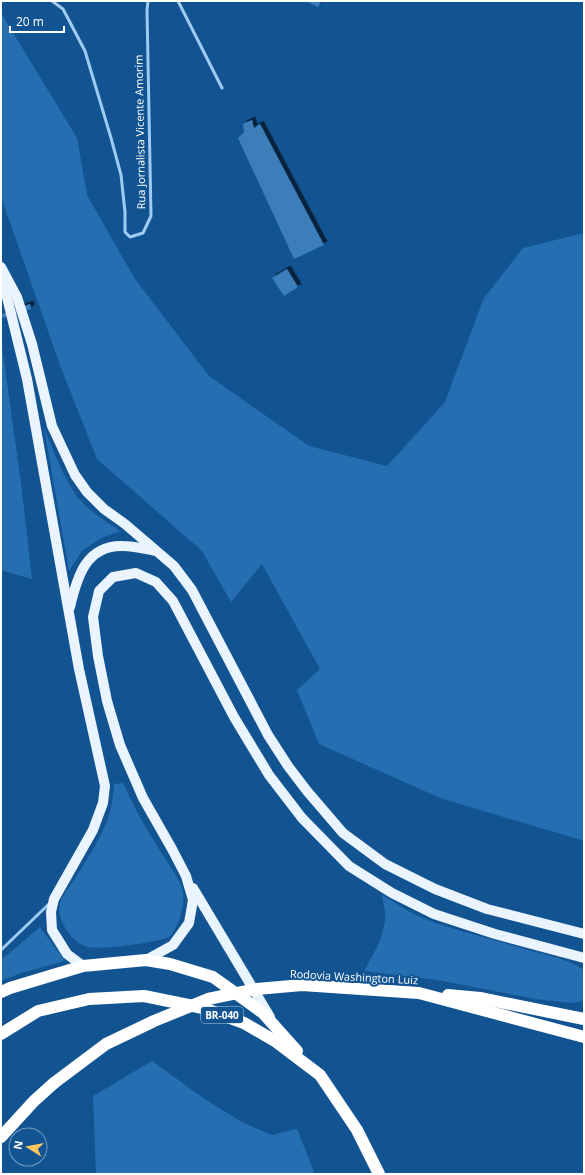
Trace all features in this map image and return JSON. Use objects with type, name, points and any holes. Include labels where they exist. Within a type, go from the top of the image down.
[{"type":"highway","points":[[1,992],[83,966],[146,960],[170,964],[213,977],[263,1013],[320,1075]]},
{"type":"highway","name":"Rodovia Washington Luiz","points":[[1,1137],[34,1101],[54,1083],[106,1044],[154,1021],[208,1000],[257,989],[302,985],[419,993],[584,1037]]},
{"type":"highway","points":[[419,993],[480,998],[584,1018]]},
{"type":"highway","name":"BR-040","points":[[1,1034],[38,1011],[89,999],[144,996],[203,1008],[244,1022],[275,1041],[320,1075],[357,1130],[379,1174]]},
{"type":"main road","points":[[1,267],[16,297],[32,344],[52,426],[75,475],[87,492],[100,505],[142,538],[156,552],[174,566],[192,590],[268,735],[288,766],[307,791],[343,833],[385,864],[435,889],[487,909],[584,934]]},
{"type":"main road","points":[[1,271],[27,379],[79,669],[105,786],[103,803],[93,830],[54,899],[51,912],[52,930],[67,954],[83,966]]},
{"type":"main road","points":[[69,611],[75,582],[88,559],[103,548],[123,546],[156,552]]},
{"type":"main road","points":[[278,1031],[186,876],[143,798],[120,745],[107,701],[98,656],[93,617],[99,592],[113,577],[136,573],[156,582],[173,601],[234,717],[269,775],[302,818],[349,866],[392,894],[434,914],[496,934],[584,958]]},
{"type":"main road","points":[[146,960],[173,945],[189,923],[192,900],[186,876]]},
{"type":"lane","name":"Rua Jornalista Vicente Amorim","points":[[52,1],[63,10],[85,50],[121,175],[125,212],[125,232],[130,237],[143,233],[151,216],[146,10],[148,1]]},
{"type":"lane","points":[[178,1],[222,88]]},
{"type":"lane","points":[[1,950],[54,899]]},
{"type":"shaded area","points":[[1,13],[77,138],[87,195],[135,279],[209,376],[309,446],[387,466],[445,402],[484,298],[523,248],[584,233],[584,841],[440,798],[319,744],[297,690],[320,669],[262,564],[231,602],[202,551],[97,459],[61,368],[1,197]]},
{"type":"shaded area","points":[[1,339],[22,491],[32,579],[1,570]]},
{"type":"shaded area","points":[[44,428],[60,466],[75,494],[90,509],[120,531],[101,538],[82,551],[69,571]]},
{"type":"shaded area","points":[[123,783],[143,823],[180,883],[183,894],[183,907],[174,932],[164,939],[103,948],[87,947],[77,942],[68,932],[62,921],[59,906],[64,894],[90,855],[106,823],[111,806],[114,784]]},
{"type":"shaded area","points":[[382,895],[416,915],[442,925],[554,957],[577,966],[584,970],[584,1001],[571,1003],[535,999],[438,980],[364,971],[377,947],[384,927],[385,914]]},
{"type":"shaded area","points":[[40,927],[65,961],[21,973],[1,981],[1,960]]},
{"type":"shaded area","points":[[152,1061],[206,1100],[242,1122],[272,1135],[297,1129],[315,1174],[96,1174],[93,1096]]},
{"type":"building","points":[[306,1],[321,1],[318,7]]},
{"type":"building","points":[[252,120],[254,128],[260,124],[324,245],[294,259],[238,138],[244,132],[243,124]]},
{"type":"building","points":[[287,269],[298,287],[284,296],[272,278]]},
{"type":"building","points":[[30,304],[31,309],[3,318],[2,314]]}]
